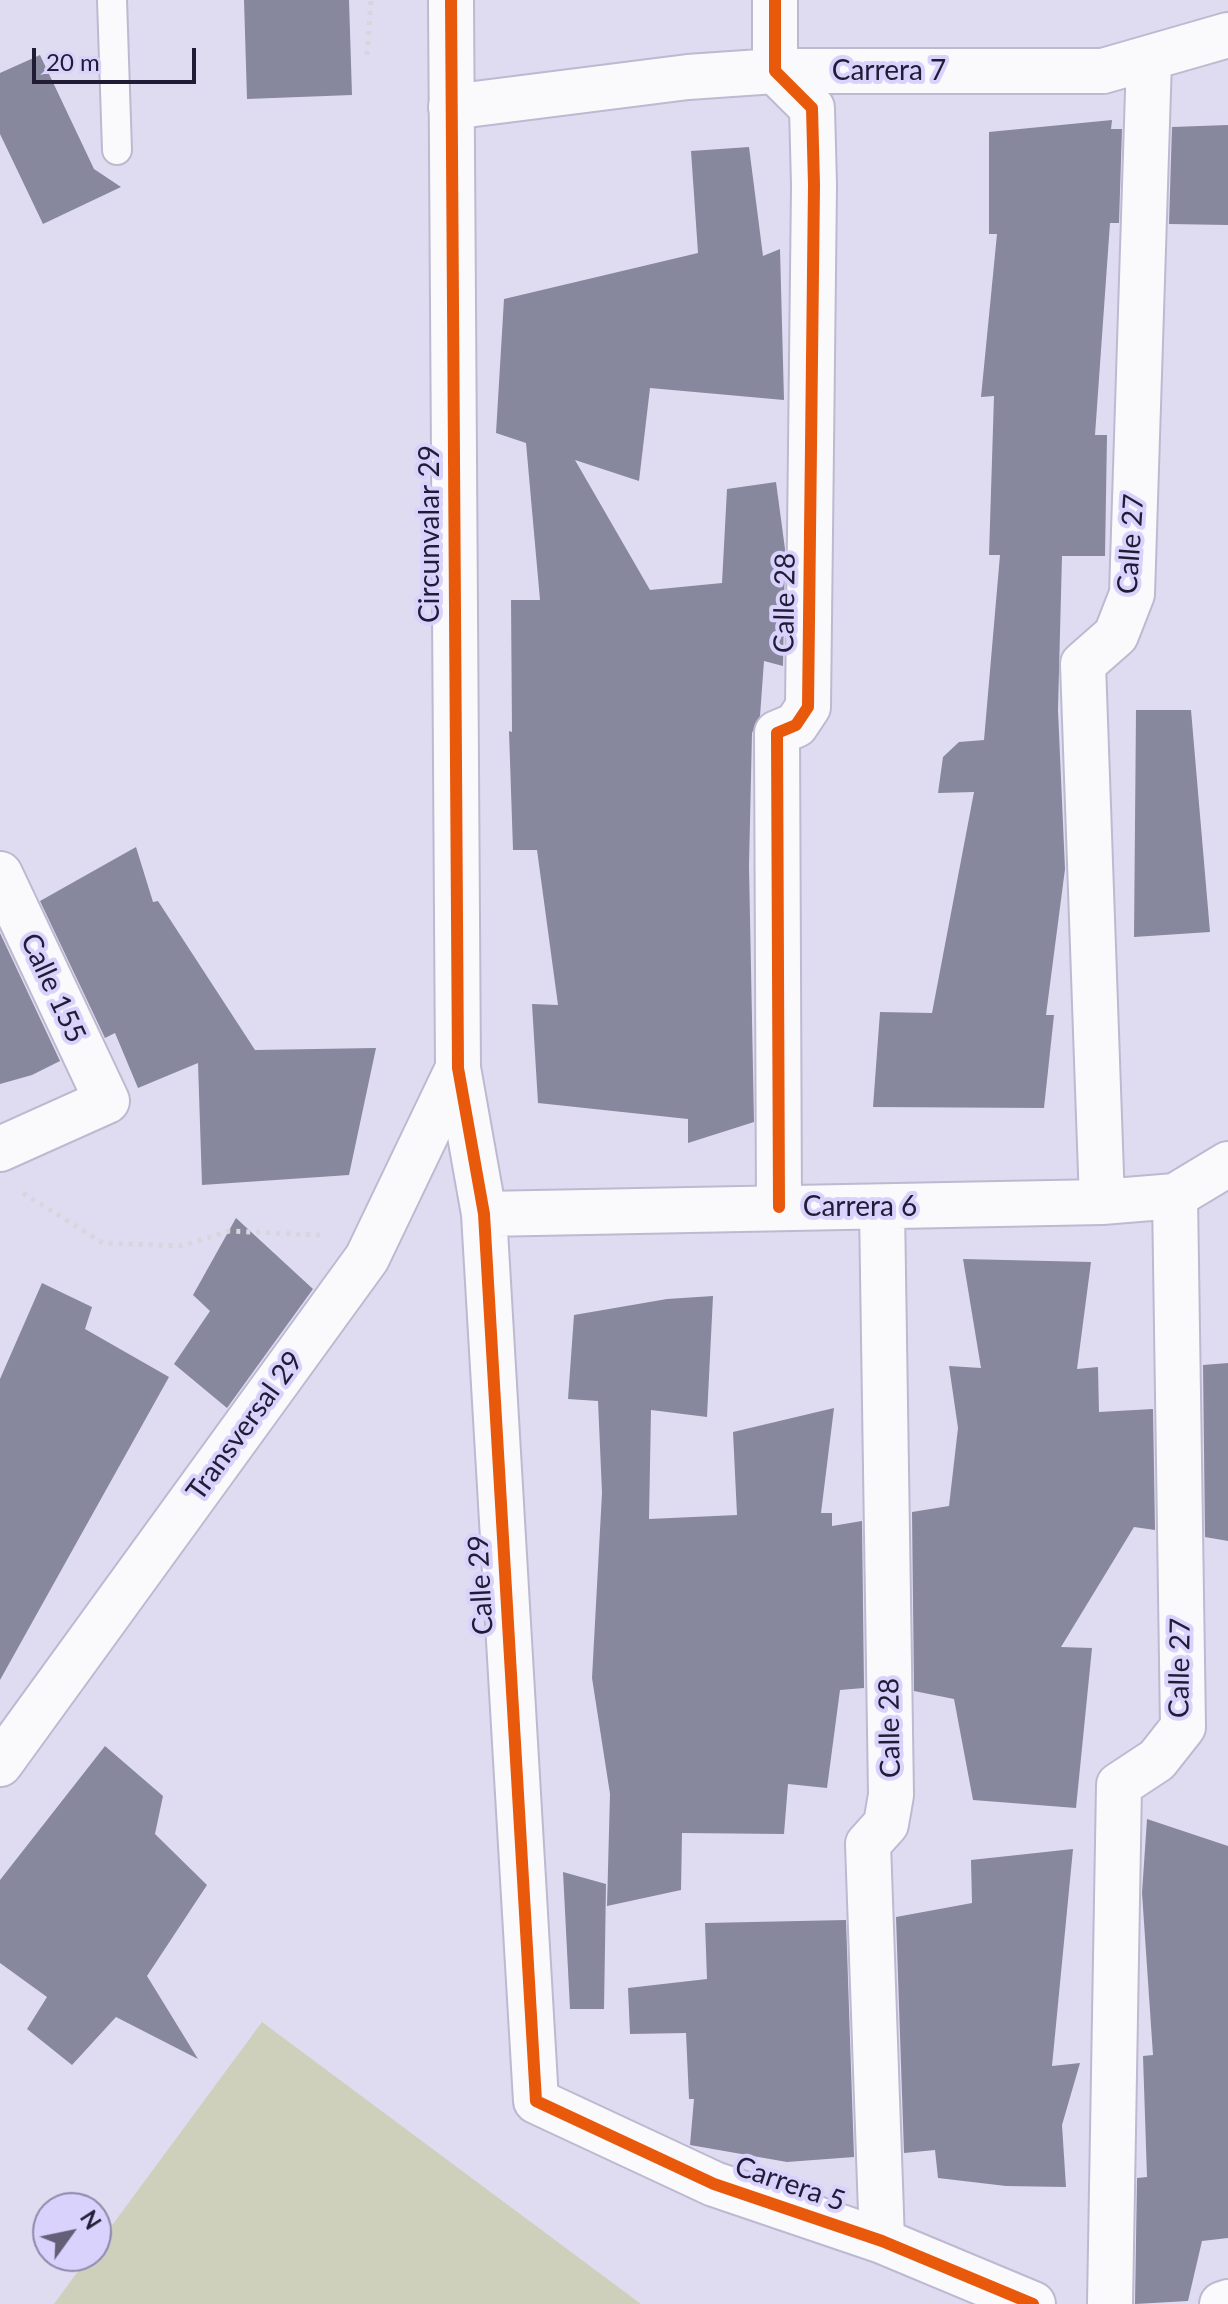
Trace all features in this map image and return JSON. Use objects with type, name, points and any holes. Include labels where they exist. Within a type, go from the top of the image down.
[{"type":"street","name":"Circunvalar 29","points":[[451,0],[458,1068]]},
{"type":"street","points":[[775,0],[775,71]]},
{"type":"street","name":"Carrera 7","points":[[451,107],[688,77],[775,71],[1103,71],[1228,35]]},
{"type":"street","name":"Calle 27","points":[[1102,1202],[1083,664],[1116,635],[1132,594],[1149,60]]},
{"type":"street","name":"Calle 28","points":[[775,71],[812,108],[814,185],[808,707],[796,725],[777,733],[779,1207]]},
{"type":"street","name":"Calle 155","points":[[0,874],[107,1101],[6,1168]]},
{"type":"street","name":"Calle 29","points":[[458,1068],[484,1214],[536,2101]]},
{"type":"street","name":"Transversal 29","points":[[0,1764],[367,1258],[458,1068]]},
{"type":"street","name":"Carrera 6","points":[[484,1214],[1102,1202],[1175,1196],[1228,1164]]},
{"type":"street","name":"Calle 27","points":[[1110,2304],[1119,1785],[1157,1760],[1183,1727],[1175,1196]]},
{"type":"street","name":"Calle 28","points":[[882,1208],[891,1795],[886,1824],[868,1844],[882,2241]]},
{"type":"street","name":"Carrera 5","points":[[536,2101],[714,2184],[882,2241],[1033,2304]]},
{"type":"street","points":[[1222,2304],[1228,2302]]},
{"type":"lane","points":[[112,0],[117,150]]},
{"type":"path","points":[[367,55],[371,0]]},
{"type":"path","points":[[6,1168],[103,1243],[182,1246],[229,1231],[377,1237]]},
{"type":"green space","points":[[262,2022],[641,2304],[54,2304],[77,2272],[112,2272],[112,2225]]},
{"type":"building","points":[[244,0],[349,0],[352,95],[247,99]]},
{"type":"building","points":[[40,55],[94,169],[121,187],[43,224],[0,134],[0,73]]},
{"type":"building","points":[[1112,120],[1111,129],[1122,129],[1119,223],[1110,223],[1095,435],[1107,435],[1105,556],[1062,556],[1058,710],[1065,869],[1046,1015],[1054,1015],[1044,1108],[873,1107],[880,1012],[932,1013],[974,792],[938,793],[943,757],[959,742],[984,740],[1000,555],[989,555],[994,396],[981,397],[997,234],[989,234],[989,132]]},
{"type":"building","points":[[1228,125],[1228,225],[1169,224],[1172,127]]},
{"type":"building","points":[[749,147],[763,256],[780,249],[784,400],[650,388],[639,481],[575,460],[650,590],[722,583],[727,489],[776,482],[785,549],[783,666],[764,661],[760,716],[752,733],[749,866],[754,1122],[688,1143],[688,1119],[538,1103],[532,1004],[558,1005],[537,850],[513,850],[509,731],[512,732],[511,600],[540,600],[526,443],[496,433],[504,299],[698,253],[691,151]]},
{"type":"building","points":[[1136,710],[1191,710],[1210,932],[1134,937]]},
{"type":"building","points":[[136,847],[153,902],[158,901],[255,1050],[376,1048],[349,1175],[202,1185],[198,1063],[138,1088],[115,1033],[105,1038],[40,901]]},
{"type":"building","points":[[0,933],[60,1061],[32,1075],[0,1084]]},
{"type":"building","points":[[236,1218],[313,1289],[227,1408],[174,1364],[210,1311],[193,1295]]},
{"type":"building","points":[[963,1259],[1091,1262],[1077,1369],[1098,1367],[1099,1412],[1153,1409],[1155,1530],[1134,1527],[1061,1647],[1092,1648],[1076,1808],[973,1800],[954,1699],[914,1691],[912,1512],[949,1506],[958,1428],[949,1366],[981,1368]]},
{"type":"building","points":[[42,1283],[92,1307],[85,1329],[169,1377],[0,1680],[0,1379]]},
{"type":"building","points":[[713,1296],[707,1417],[651,1410],[649,1519],[737,1515],[733,1432],[834,1408],[821,1513],[832,1513],[832,1526],[862,1521],[864,1688],[840,1690],[827,1788],[788,1784],[784,1834],[682,1833],[681,1890],[607,1906],[610,1794],[592,1678],[602,1493],[598,1401],[568,1399],[574,1315],[667,1299]]},
{"type":"building","points":[[1228,1363],[1228,1541],[1205,1537],[1203,1365]]},
{"type":"building","points":[[105,1746],[163,1796],[155,1834],[207,1885],[147,1976],[198,2059],[116,2017],[72,2065],[27,2029],[47,1997],[0,1963],[0,1880]]},
{"type":"building","points":[[1147,1819],[1228,1846],[1228,2238],[1202,2241],[1188,2301],[1135,2304],[1137,2178],[1147,2177],[1143,2056],[1153,2055],[1142,1893]]},
{"type":"building","points":[[1073,1849],[1052,2066],[1080,2063],[1062,2125],[1066,2187],[1006,2186],[938,2178],[935,2150],[904,2153],[896,1917],[972,1903],[971,1860]]},
{"type":"building","points":[[563,1872],[606,1884],[604,2009],[570,2009]]},
{"type":"building","points":[[846,1920],[854,2157],[787,2162],[690,2145],[694,2099],[689,2099],[686,2033],[630,2034],[628,1988],[707,1979],[705,1923]]},
{"type":"cycle path","points":[[451,0],[458,1068],[484,1214],[536,2101],[714,2184],[882,2241],[1033,2304]]},
{"type":"cycle path","points":[[775,0],[775,71],[812,108],[814,185],[808,707],[796,725],[777,733],[779,1207]]}]
